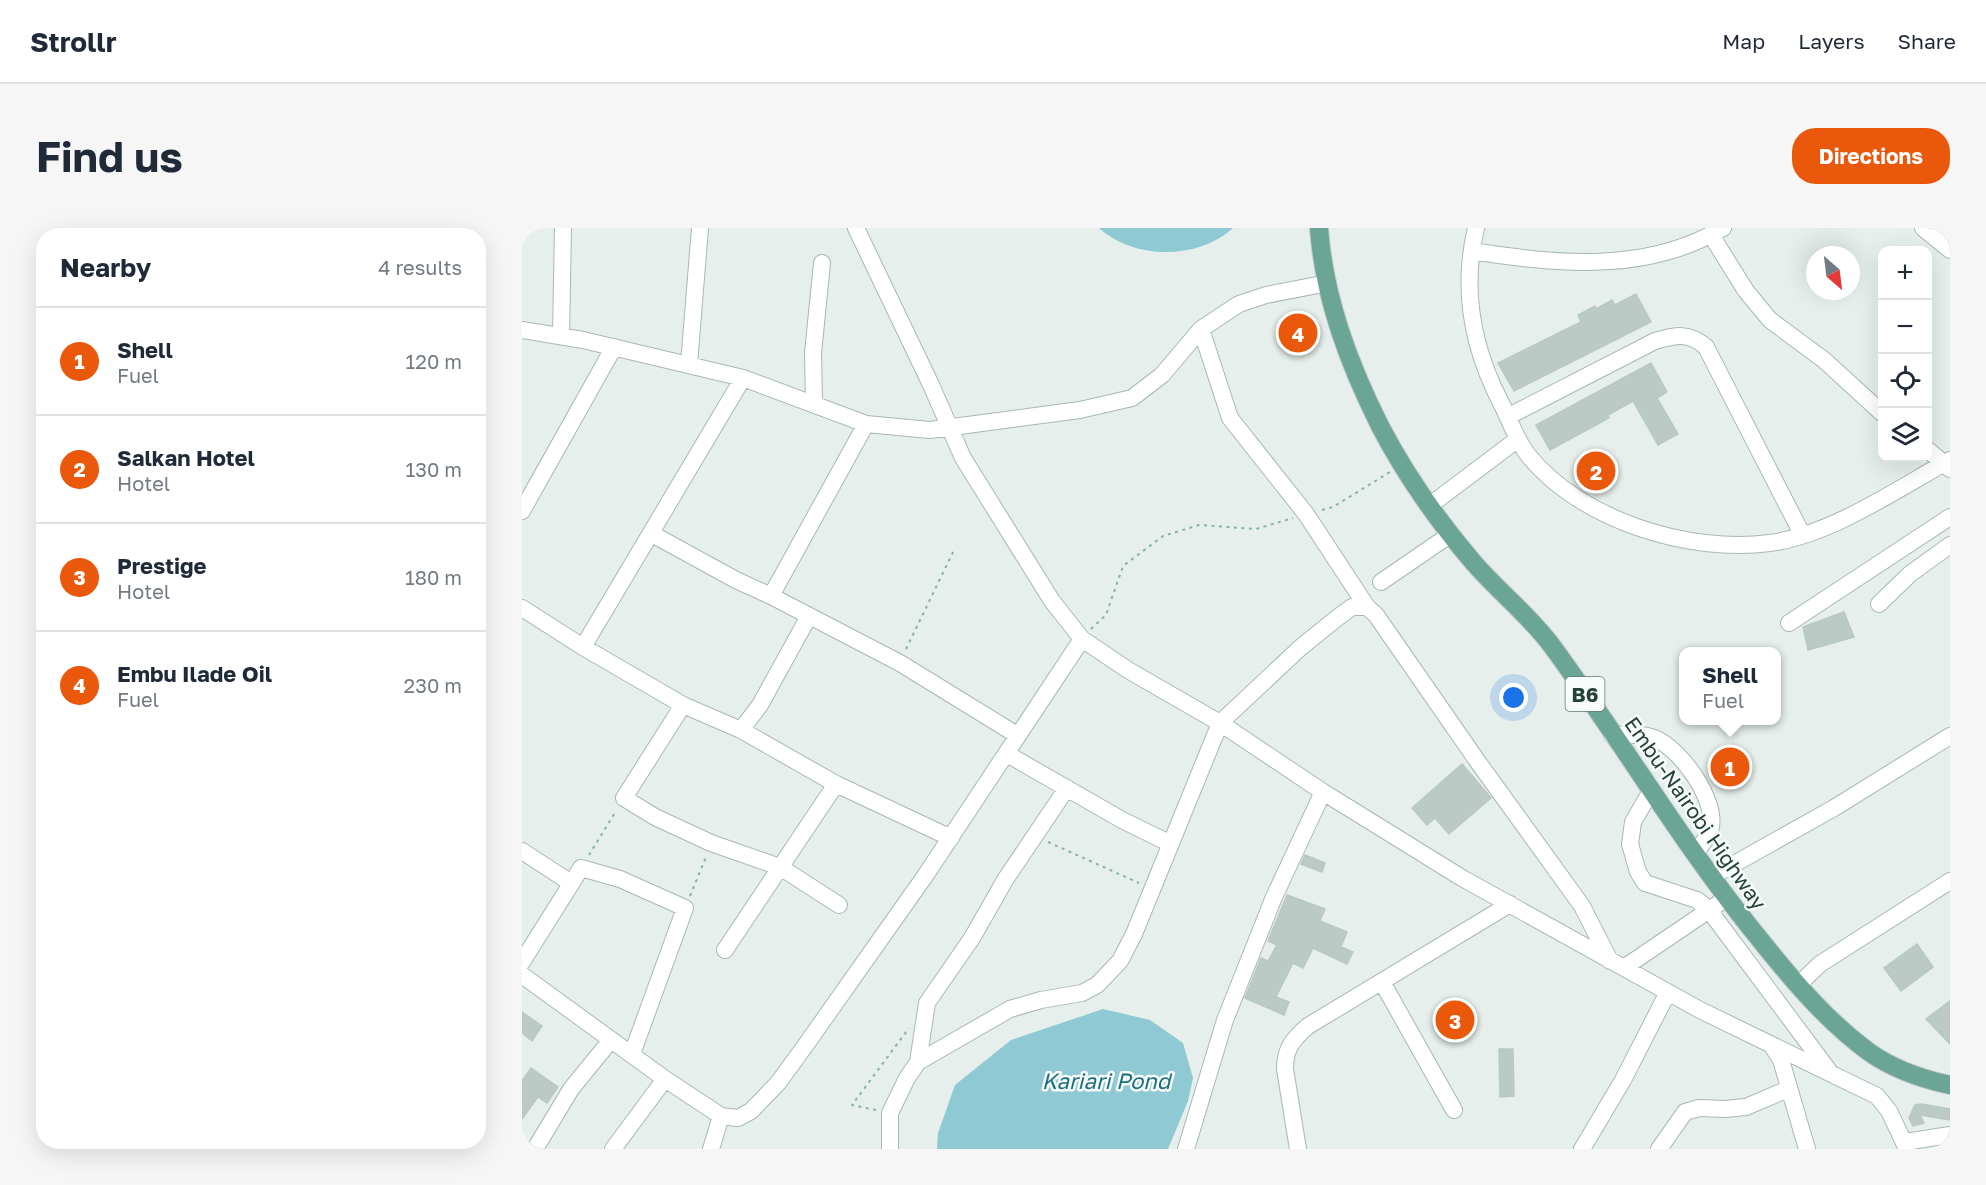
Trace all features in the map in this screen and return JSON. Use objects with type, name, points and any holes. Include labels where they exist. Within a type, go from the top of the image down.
[{"type":"main road","name":"Embu-Nairobi Highway","points":[[1319,228],[1334,313],[1354,370],[1381,428],[1429,506],[1473,562],[1551,644],[1726,899],[1797,986],[1824,1014],[1870,1052],[1923,1079],[1950,1085]]},
{"type":"street","points":[[561,335],[563,228]]},
{"type":"street","points":[[689,364],[700,228]]},
{"type":"street","points":[[856,228],[963,458],[1052,602],[1082,639],[1128,670],[1220,723],[1323,792],[1462,878],[1668,992],[1772,1046],[1877,1096],[1889,1111],[1906,1145],[1950,1134]]},
{"type":"street","points":[[1476,228],[1469,295],[1472,330],[1481,359],[1518,439],[1550,480],[1618,522],[1691,540],[1732,546],[1771,543],[1839,520],[1948,464],[1932,453]]},
{"type":"street","points":[[1923,228],[1950,250]]},
{"type":"street","points":[[1472,251],[1546,262],[1578,264],[1672,252],[1717,232],[1746,291],[1770,320],[1824,360],[1878,409]]},
{"type":"street","points":[[814,404],[813,353],[822,263]]},
{"type":"street","points":[[522,330],[561,335],[742,378],[866,424],[930,430],[1098,407],[1132,398],[1162,375],[1201,329],[1239,304],[1266,295],[1328,283]]},
{"type":"street","points":[[1201,329],[1230,418],[1306,514],[1367,607],[1376,615],[1582,906],[1618,964]]},
{"type":"street","points":[[1509,416],[1655,341],[1677,334],[1689,337],[1706,347],[1802,534]]},
{"type":"street","points":[[522,511],[614,347]]},
{"type":"street","points":[[583,648],[742,378]]},
{"type":"street","points":[[771,596],[866,424]]},
{"type":"street","points":[[1429,506],[1518,439]]},
{"type":"street","points":[[1790,623],[1950,517]]},
{"type":"street","points":[[652,534],[736,580],[900,663],[1017,735]]},
{"type":"street","points":[[1381,582],[1451,534]]},
{"type":"street","points":[[1879,604],[1910,574],[1950,545]]},
{"type":"street","points":[[890,1149],[890,1113],[907,1078],[918,1062],[1010,1009],[1041,1000],[1082,993],[1097,985],[1120,961],[1152,890],[1220,723],[1300,648],[1337,618],[1352,607],[1367,607]]},
{"type":"street","points":[[522,608],[583,648],[683,705],[741,730],[836,784],[951,838]]},
{"type":"street","points":[[741,730],[760,705],[809,616]]},
{"type":"street","points":[[522,975],[592,1024],[611,1041],[664,1079],[721,1116],[738,1118],[751,1112],[778,1083],[951,838],[1082,639]]},
{"type":"street","points":[[683,705],[624,798],[655,817],[711,843],[780,867],[839,905]]},
{"type":"street","points":[[1612,735],[1655,738],[1682,758],[1704,792],[1711,812],[1710,828],[1695,855]]},
{"type":"street","points":[[1711,877],[1856,795],[1950,736]]},
{"type":"street","points":[[1007,754],[1136,828],[1171,843]]},
{"type":"street","points":[[725,950],[836,784]]},
{"type":"street","points":[[918,1062],[927,1003],[972,938],[1034,836],[1067,788]]},
{"type":"street","points":[[1651,791],[1633,822],[1630,844],[1638,872],[1645,883],[1697,900],[1709,910],[1830,1072]]},
{"type":"street","points":[[1186,1149],[1225,1020],[1274,897],[1323,792]]},
{"type":"street","points":[[522,851],[571,883]]},
{"type":"street","points":[[522,962],[581,868],[620,879],[685,908],[632,1054]]},
{"type":"street","points":[[1797,986],[1820,964],[1950,881]]},
{"type":"street","points":[[1618,964],[1726,899]]},
{"type":"street","points":[[1298,1149],[1285,1069],[1285,1057],[1290,1042],[1308,1026],[1510,904]]},
{"type":"street","points":[[1382,982],[1454,1110]]},
{"type":"street","points":[[1582,1149],[1623,1080],[1668,992]]},
{"type":"street","points":[[535,1149],[571,1089],[611,1041]]},
{"type":"street","points":[[1772,1046],[1780,1060],[1807,1149]]},
{"type":"street","points":[[613,1149],[664,1079]]},
{"type":"street","points":[[1659,1149],[1685,1112],[1699,1108],[1725,1110],[1746,1107],[1788,1089]]},
{"type":"street","points":[[711,1149],[721,1116]]},
{"type":"path","points":[[1082,639],[1106,615],[1123,566],[1163,536],[1199,525],[1256,529],[1334,507],[1402,465]]},
{"type":"path","points":[[900,663],[955,548]]},
{"type":"path","points":[[581,868],[624,798]]},
{"type":"path","points":[[1034,836],[1152,890]]},
{"type":"path","points":[[685,908],[711,843]]},
{"type":"path","points":[[890,1113],[852,1105],[913,1022]]},
{"type":"water","points":[[1099,228],[1233,228],[1202,246],[1166,252],[1130,246]]},
{"type":"water","name":"Kariari Pond","points":[[1103,1009],[1150,1020],[1183,1043],[1193,1078],[1188,1101],[1168,1149],[937,1149],[938,1133],[955,1085],[1011,1040]]},
{"type":"building","points":[[1636,294],[1651,322],[1514,391],[1498,363],[1581,322],[1578,315],[1595,306],[1596,309],[1612,300],[1615,305]]},
{"type":"building","points":[[1651,363],[1667,392],[1657,398],[1678,434],[1658,445],[1633,401],[1608,415],[1609,418],[1550,450],[1536,425]]},
{"type":"building","points":[[1844,612],[1854,637],[1808,650],[1803,627]]},
{"type":"building","points":[[1462,764],[1491,798],[1449,834],[1435,818],[1427,825],[1412,808]]},
{"type":"building","points":[[1305,855],[1325,863],[1322,872],[1301,864]]},
{"type":"building","points":[[1287,895],[1325,909],[1320,921],[1347,932],[1341,947],[1353,952],[1347,964],[1313,948],[1303,968],[1293,963],[1276,997],[1289,1002],[1284,1015],[1245,998],[1261,958],[1268,961],[1277,945],[1268,941]]},
{"type":"building","points":[[1917,944],[1933,967],[1901,991],[1884,968]]},
{"type":"building","points":[[1950,1001],[1950,1044],[1926,1019]]},
{"type":"building","points":[[522,1012],[542,1026],[532,1041],[522,1033]]},
{"type":"building","points":[[1499,1049],[1513,1049],[1514,1096],[1500,1097]]},
{"type":"building","points":[[531,1068],[558,1087],[547,1103],[538,1097],[522,1119],[522,1081]]},
{"type":"building","points":[[1915,1105],[1950,1109],[1950,1120],[1920,1115],[1924,1123],[1913,1126],[1909,1118]]},
{"type":"place","name":"Embu Ilade Oil","points":[[1298,333]]},
{"type":"place","name":"Salkan Hotel","points":[[1596,471]]},
{"type":"place","name":"Shell","points":[[1730,767]]},
{"type":"place","name":"Prestige","points":[[1455,1020]]}]
